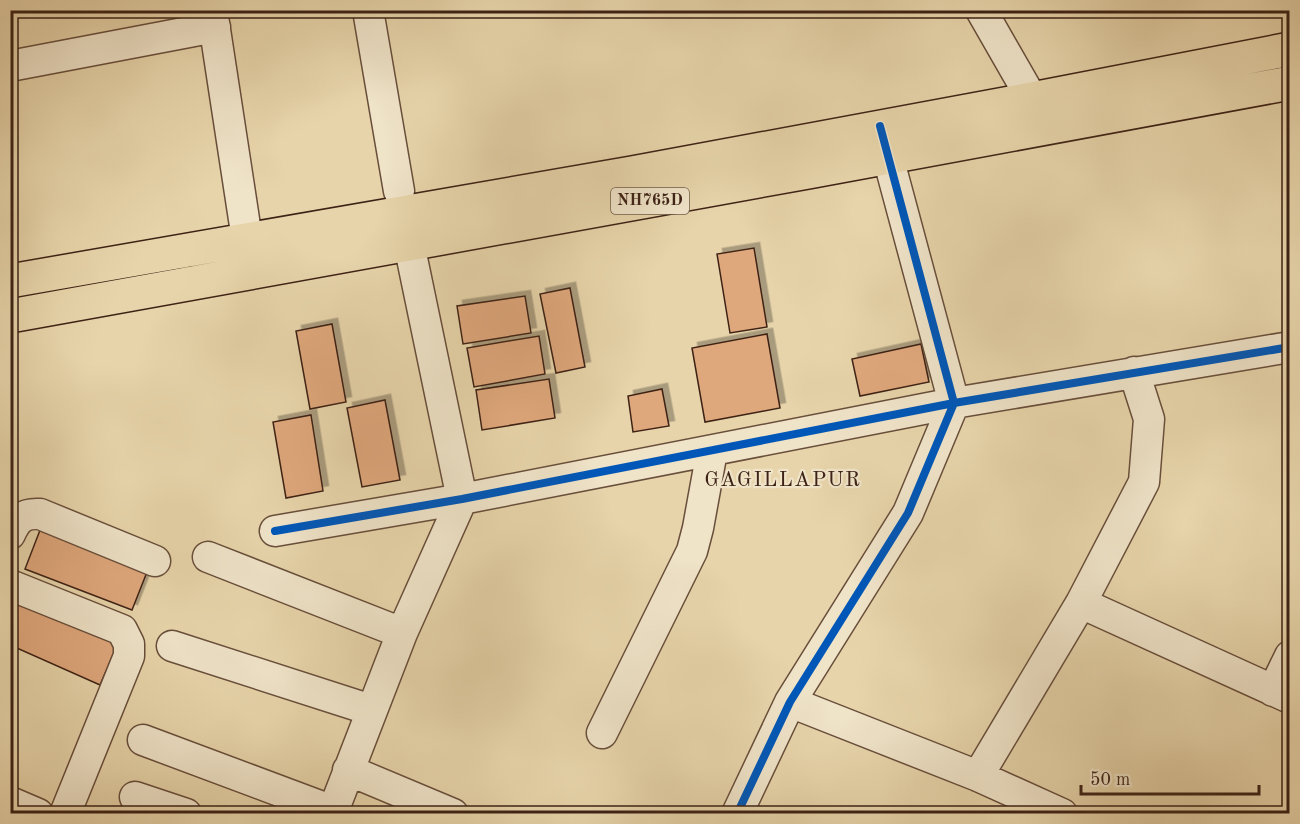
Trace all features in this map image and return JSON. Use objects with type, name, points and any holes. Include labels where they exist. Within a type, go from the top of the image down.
[{"type":"highway","name":"NH765D","points":[[10,281],[632,173],[1290,49]]},
{"type":"highway","name":"NH765D","points":[[10,316],[1290,83]]},
{"type":"street","points":[[368,10],[399,191]]},
{"type":"street","points":[[981,10],[1032,99]]},
{"type":"street","points":[[10,66],[214,19],[247,239]]},
{"type":"street","points":[[737,813],[790,702],[908,513],[954,403],[880,126]]},
{"type":"street","points":[[143,740],[332,812],[402,633],[462,499],[410,244]]},
{"type":"street","points":[[275,531],[462,499],[954,403],[1290,347]]},
{"type":"street","points":[[978,776],[1081,603],[1144,482],[1149,419],[1134,372]]},
{"type":"street","points":[[602,733],[692,551],[712,451]]},
{"type":"street","points":[[10,534],[17,521],[29,514],[40,514],[155,561]]},
{"type":"street","points":[[208,557],[402,633]]},
{"type":"street","points":[[10,585],[122,630],[129,644],[129,656],[65,813]]},
{"type":"street","points":[[1081,603],[1281,695],[1290,656]]},
{"type":"street","points":[[172,646],[371,710]]},
{"type":"street","points":[[790,702],[978,776],[1062,813]]},
{"type":"street","points":[[348,770],[449,813]]},
{"type":"street","points":[[135,797],[186,813]]},
{"type":"street","points":[[10,802],[38,813]]},
{"type":"building","points":[[754,248],[767,327],[730,333],[717,254]]},
{"type":"building","points":[[570,288],[585,367],[556,373],[540,294]]},
{"type":"building","points":[[525,296],[531,333],[463,344],[457,306]]},
{"type":"building","points":[[332,324],[346,402],[310,409],[296,331]]},
{"type":"building","points":[[767,334],[780,408],[705,422],[692,348]]},
{"type":"building","points":[[539,336],[545,374],[474,387],[467,348]]},
{"type":"building","points":[[921,344],[929,382],[860,396],[852,359]]},
{"type":"building","points":[[549,379],[555,418],[482,430],[476,390]]},
{"type":"building","points":[[662,389],[669,426],[633,432],[628,396]]},
{"type":"building","points":[[385,400],[400,480],[362,487],[347,408]]},
{"type":"building","points":[[311,415],[323,491],[286,498],[273,422]]},
{"type":"building","points":[[42,525],[149,567],[132,610],[25,569]]},
{"type":"building","points":[[10,593],[119,641],[100,685],[10,645]]},
{"type":"cycle path","points":[[737,814],[790,702],[908,513],[954,403],[880,126]]},
{"type":"cycle path","points":[[275,531],[462,499],[954,403],[1290,347]]},
{"type":"district","name":"GAGILLAPUR","points":[[783,480]]}]
